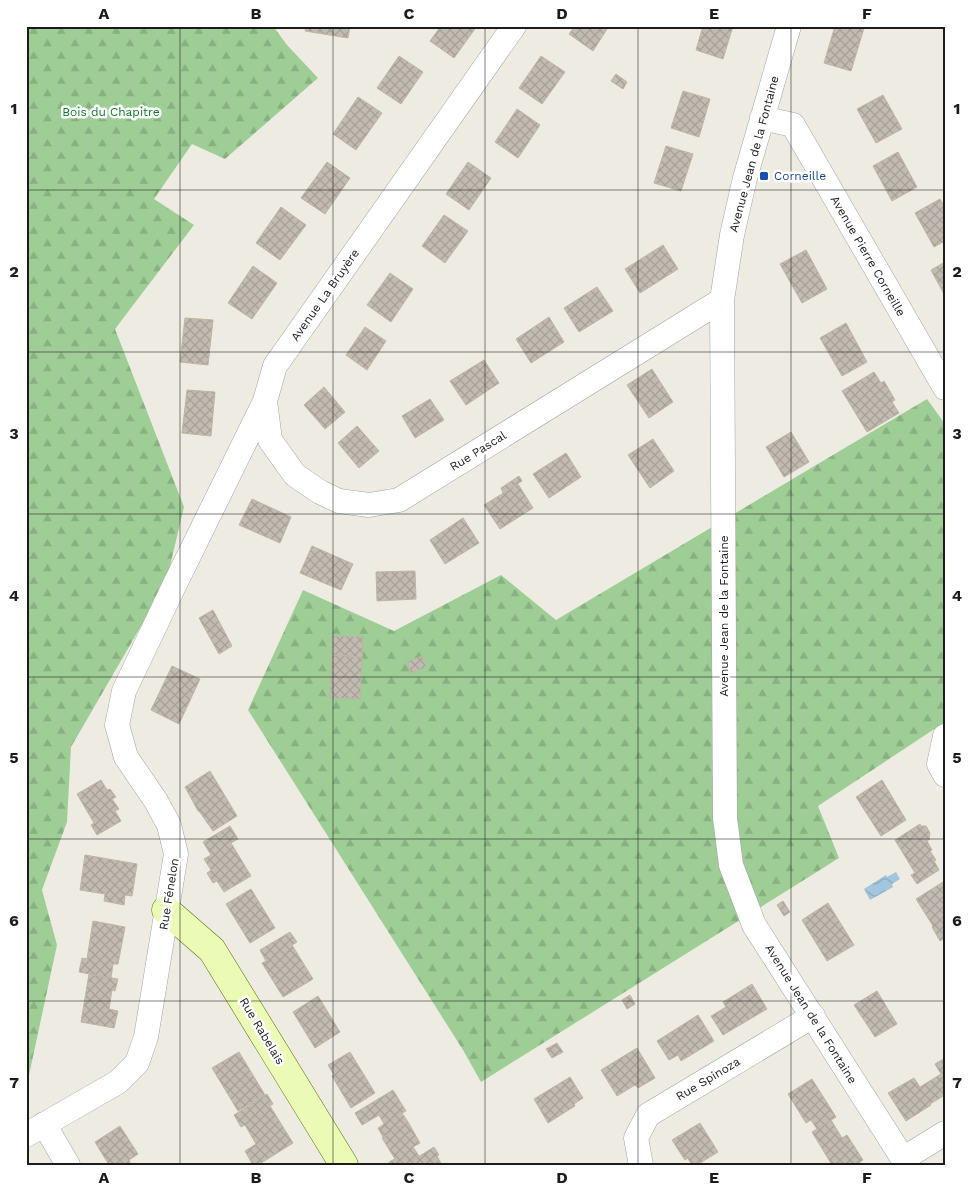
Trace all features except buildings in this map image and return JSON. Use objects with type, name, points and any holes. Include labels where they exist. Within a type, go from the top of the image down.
[{"type":"street","name":"Avenue La Bruyère","points":[[174,586],[265,401],[275,366],[514,26]]},
{"type":"street","name":"Avenue Jean de la Fontaine","points":[[789,26],[745,178],[732,235],[722,300],[726,818],[731,865],[754,925],[905,1162]]},
{"type":"street","name":"Avenue Pierre Corneille","points":[[762,118],[792,125],[945,388]]},
{"type":"street","name":"Rue Pascal","points":[[265,401],[270,440],[295,475],[320,492],[340,501],[369,505],[399,500],[722,300]]},
{"type":"street","name":"Rue Fénelon","points":[[35,1129],[118,1082],[137,1063],[146,1037],[176,854],[169,825],[156,801],[126,757],[117,725],[124,691],[174,586]]},
{"type":"street","points":[[945,736],[939,764],[945,775]]},
{"type":"street","name":"Rue Rabelais","points":[[166,910],[212,950],[344,1165]]},
{"type":"street","name":"Rue Spinoza","points":[[641,1165],[636,1138],[648,1115],[813,1016]]},
{"type":"street","points":[[35,1129],[68,1165]]},
{"type":"street","points":[[905,1162],[945,1133]]},
{"type":"green space","name":"Bois du Chapitre","points":[[26,26],[273,26],[287,45],[318,78],[225,159],[192,144],[154,199],[194,225],[115,329],[184,507],[166,583],[71,747],[67,822],[42,890],[57,945],[26,1089]]},
{"type":"green space","points":[[927,399],[945,424],[945,722],[818,806],[839,858],[481,1082],[463,1050],[248,710],[303,590],[394,631],[501,575],[556,620]]},
{"type":"water","points":[[896,872],[900,879],[892,884],[893,887],[870,900],[864,889],[886,875],[887,877]]},
{"type":"place","name":"Corneille","points":[[764,176]]}]
